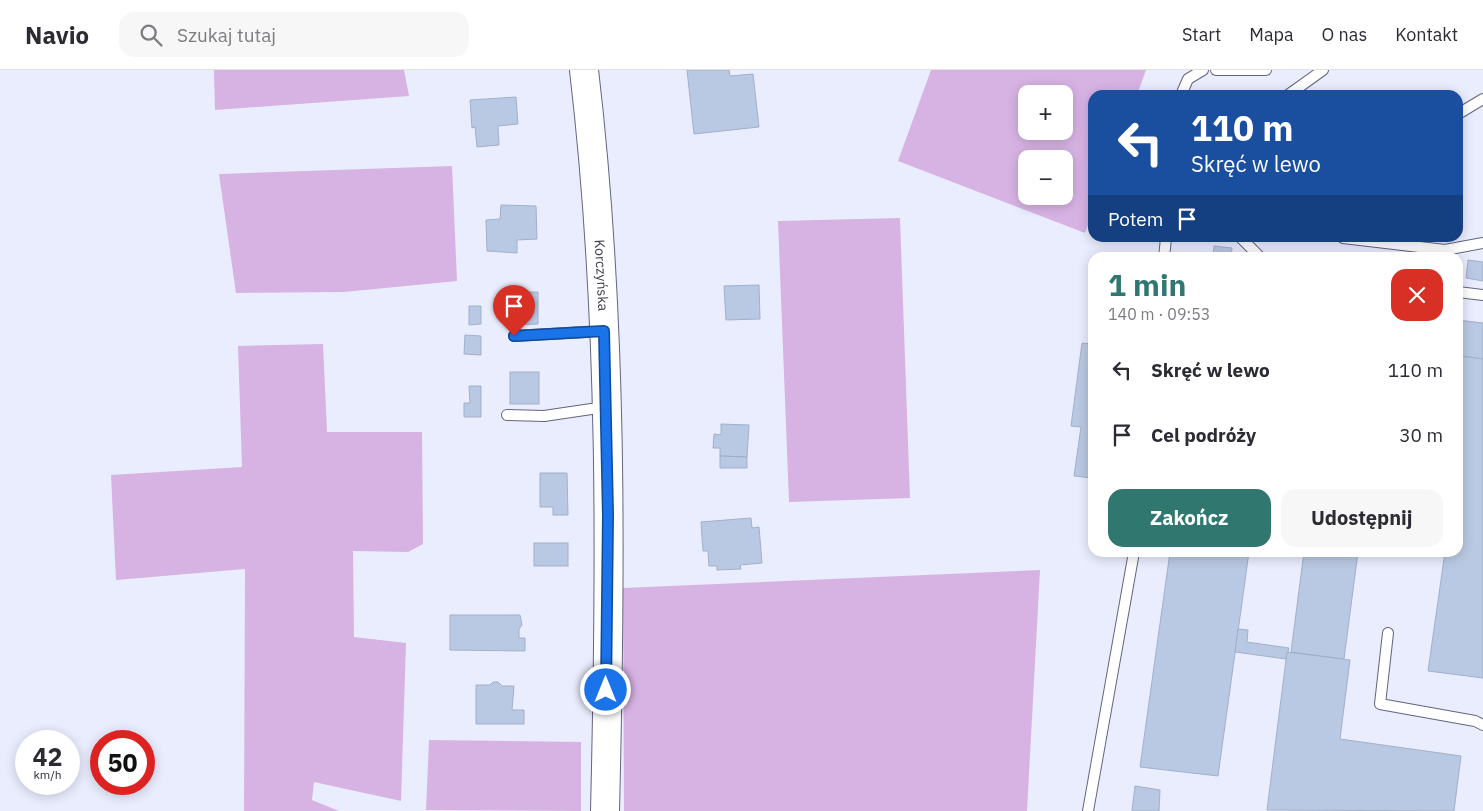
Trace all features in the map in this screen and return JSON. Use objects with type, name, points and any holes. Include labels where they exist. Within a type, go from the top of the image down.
[{"type":"main road","name":"Korczyńska","points":[[584,70],[596,167],[604,331],[608,515],[604,811]]},
{"type":"lane","points":[[1183,90],[1188,79],[1203,70]]},
{"type":"lane","points":[[1216,70],[1242,72],[1266,70]]},
{"type":"lane","points":[[1295,90],[1324,70]]},
{"type":"lane","points":[[1463,111],[1483,99]]},
{"type":"lane","points":[[1245,242],[1256,252]]},
{"type":"lane","points":[[1377,242],[1444,250],[1483,243]]},
{"type":"lane","points":[[1463,293],[1483,295]]},
{"type":"lane","points":[[514,336],[604,331]]},
{"type":"lane","points":[[507,415],[544,416],[606,407]]},
{"type":"lane","points":[[1088,811],[1133,557]]},
{"type":"lane","points":[[1388,634],[1380,704],[1475,721],[1483,725]]},
{"type":"shaded area","points":[[214,70],[404,70],[409,96],[215,110]]},
{"type":"shaded area","points":[[931,70],[1146,70],[1139,90],[1088,90],[1088,225],[1085,233],[898,161]]},
{"type":"shaded area","points":[[452,166],[457,281],[344,292],[236,293],[219,174]]},
{"type":"shaded area","points":[[900,218],[910,498],[789,502],[778,221]]},
{"type":"shaded area","points":[[323,344],[327,432],[422,432],[423,544],[408,552],[353,551],[354,637],[406,643],[401,801],[314,782],[312,800],[339,811],[244,811],[245,569],[116,580],[111,475],[242,467],[238,346]]},
{"type":"shaded area","points":[[1040,570],[1027,811],[624,811],[623,588]]},
{"type":"shaded area","points":[[429,740],[581,742],[581,811],[426,810]]},
{"type":"building","points":[[687,70],[729,70],[730,76],[753,74],[759,127],[694,134]]},
{"type":"building","points":[[516,97],[518,124],[498,126],[499,145],[477,147],[475,127],[472,128],[470,100]]},
{"type":"building","points":[[501,205],[536,206],[537,239],[517,240],[517,253],[487,251],[486,220],[500,219]]},
{"type":"building","points":[[1214,246],[1232,248],[1232,252],[1214,252]]},
{"type":"building","points":[[1468,260],[1483,262],[1483,281],[1466,278]]},
{"type":"building","points":[[759,285],[760,319],[726,320],[724,286]]},
{"type":"building","points":[[509,292],[538,292],[538,324],[509,325]]},
{"type":"building","points":[[469,306],[481,306],[481,324],[469,325]]},
{"type":"building","points":[[1463,321],[1483,323],[1483,359],[1463,357]]},
{"type":"building","points":[[465,335],[481,336],[481,355],[464,354]]},
{"type":"building","points":[[1082,343],[1088,344],[1088,478],[1074,476],[1081,427],[1071,426]]},
{"type":"building","points":[[1463,356],[1483,359],[1483,678],[1428,671],[1444,557],[1463,557]]},
{"type":"building","points":[[510,372],[539,372],[539,404],[510,404]]},
{"type":"building","points":[[469,386],[481,386],[481,417],[464,417],[464,403],[470,403]]},
{"type":"building","points":[[721,424],[749,425],[747,457],[720,456],[720,448],[713,448],[714,434],[721,435]]},
{"type":"building","points":[[720,456],[747,457],[747,468],[720,468]]},
{"type":"building","points":[[540,473],[567,473],[568,515],[553,515],[553,507],[540,507]]},
{"type":"building","points":[[751,518],[752,528],[759,527],[762,563],[740,565],[741,569],[717,570],[717,566],[709,566],[708,551],[703,551],[701,522]]},
{"type":"building","points":[[534,543],[568,543],[568,566],[534,566]]},
{"type":"building","points":[[1169,557],[1248,557],[1218,776],[1140,767]]},
{"type":"building","points":[[1303,557],[1357,557],[1344,659],[1291,652]]},
{"type":"building","points":[[450,615],[520,615],[522,625],[519,629],[519,638],[525,638],[525,651],[450,650]]},
{"type":"building","points":[[1238,629],[1248,630],[1247,642],[1289,648],[1286,659],[1235,652]]},
{"type":"building","points":[[1287,652],[1350,660],[1340,739],[1461,756],[1454,811],[1267,810]]},
{"type":"building","points":[[493,682],[498,682],[502,686],[514,686],[512,710],[524,710],[524,724],[476,724],[476,685],[490,685]]},
{"type":"building","points":[[1135,786],[1160,790],[1159,811],[1132,811]]},
{"type":"route","points":[[514,336],[604,331],[608,515],[606,690]]}]
